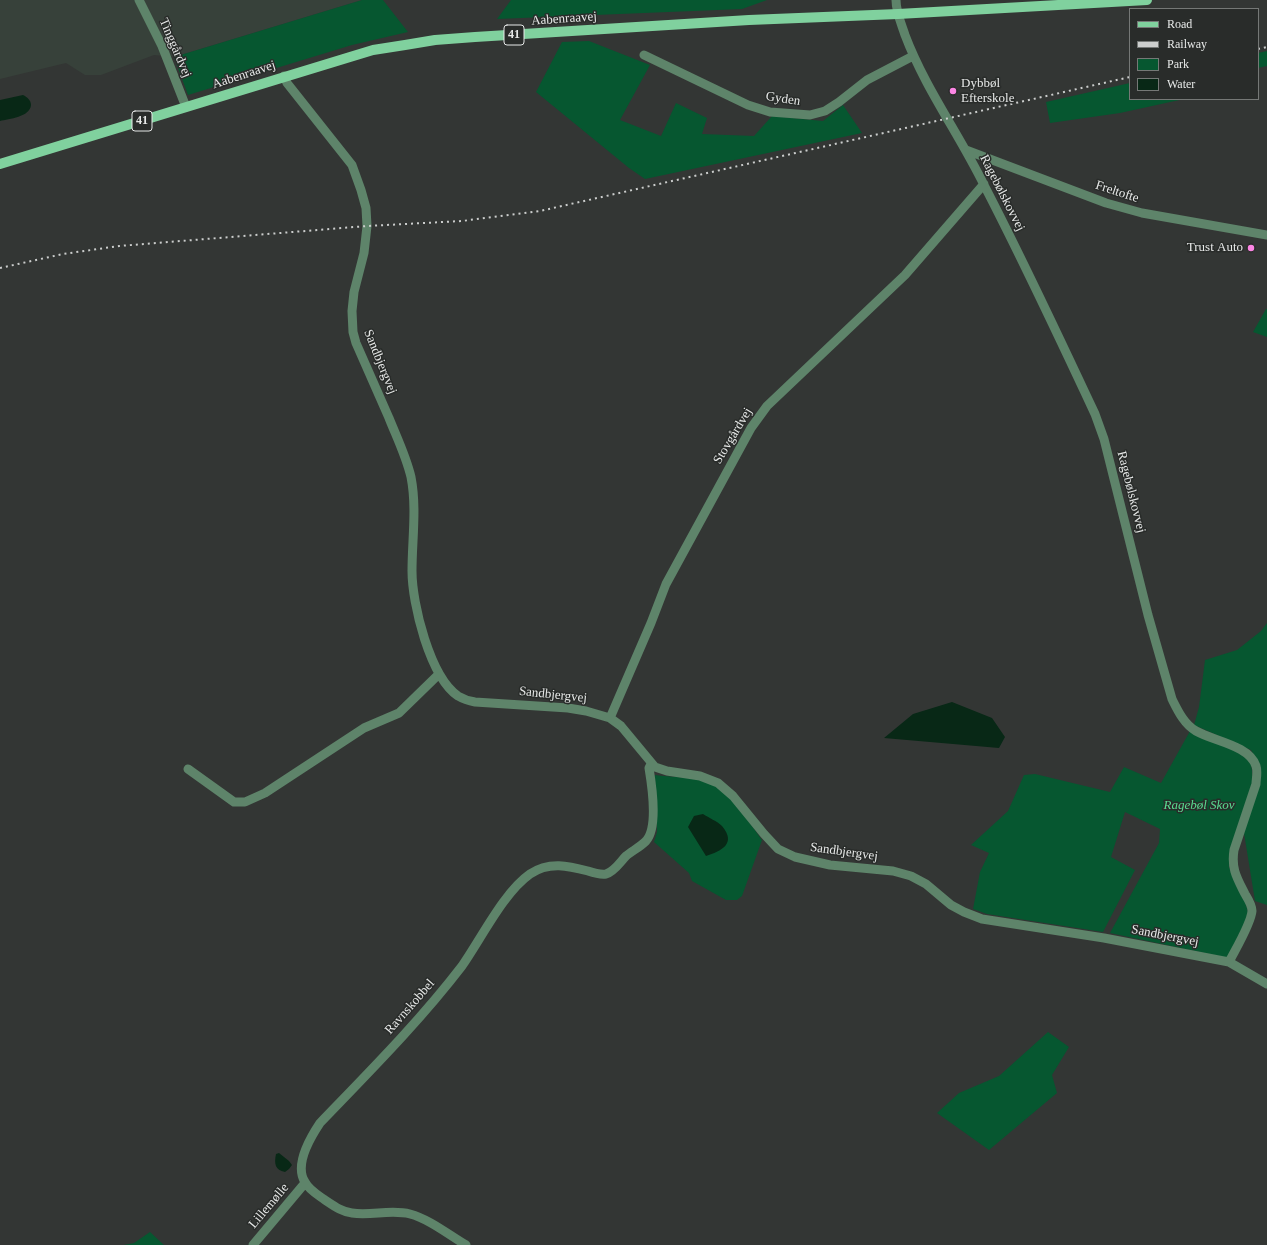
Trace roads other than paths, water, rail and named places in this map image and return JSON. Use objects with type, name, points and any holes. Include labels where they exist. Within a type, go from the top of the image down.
[{"type":"main road","name":"Aabenraavej","points":[[0,164],[373,50],[435,40],[749,20],[897,7],[1148,0]]},
{"type":"street","name":"Tinggårdvej","points":[[139,0],[162,46],[186,108]]},
{"type":"street","name":"Ragebølskovvej","points":[[897,7],[913,56],[984,184],[1095,414],[1104,439],[1148,615],[1172,699],[1178,712],[1186,723],[1196,731],[1235,747],[1248,755],[1256,766],[1256,784],[1234,850],[1232,862],[1235,873],[1250,903],[1252,912],[1249,922],[1229,962]]},
{"type":"street","name":"Gyden","points":[[644,55],[748,105],[770,112],[810,115],[825,111],[867,80],[913,56]]},
{"type":"street","name":"Sandbjergvej","points":[[284,76],[287,82],[352,165],[361,190],[366,208],[367,226],[364,253],[354,292],[352,312],[353,332],[356,343],[406,458],[414,500],[412,572],[413,595],[424,638],[439,674],[457,696],[475,702],[568,708],[586,711],[610,718],[621,726],[655,767],[667,771],[700,776],[718,783],[733,796],[778,849],[795,857],[830,865],[893,871],[911,876],[926,884],[951,905],[982,919],[1104,938],[1229,962],[1267,984]]},
{"type":"street","name":"Freltofte","points":[[966,150],[1106,203],[1142,213],[1267,235]]},
{"type":"street","name":"Stovgårdvej","points":[[610,718],[666,584],[751,428],[767,406],[905,275],[984,184]]},
{"type":"street","points":[[188,769],[234,802],[246,802],[265,793],[364,728],[399,712],[439,674]]},
{"type":"street","name":"Ravnskobbel","points":[[305,1183],[301,1174],[302,1162],[305,1150],[320,1123],[425,1012],[462,965],[506,900],[520,883],[541,868],[554,866],[569,866],[599,874],[605,874],[612,871],[626,856],[645,842],[652,833],[653,818],[649,768],[651,764]]},
{"type":"street","points":[[305,1183],[313,1191],[342,1211],[353,1214],[394,1212],[410,1214],[466,1245]]},
{"type":"street","name":"Lillemølle","points":[[253,1245],[305,1183]]},
{"type":"water","points":[[23,95],[31,103],[30,109],[18,117],[0,121],[0,100]]},
{"type":"water","points":[[952,702],[992,718],[1005,737],[999,748],[884,738],[913,714]]},
{"type":"water","points":[[703,814],[722,826],[728,838],[722,849],[706,856],[688,827],[694,816]]},
{"type":"water","points":[[279,1153],[292,1165],[285,1172],[279,1170],[276,1166],[276,1154]]},
{"type":"railway","points":[[1259,49],[1267,47]]},
{"type":"railway","points":[[0,268],[63,254],[119,246],[367,226],[462,221],[540,211],[1129,77]]},
{"type":"place","name":"Dybbøl Efterskole","points":[[953,91]]},
{"type":"place","name":"Trust Auto","points":[[1251,248]]},
{"type":"park label","name":"Ragebøl Skov","points":[[1199,806]]}]
